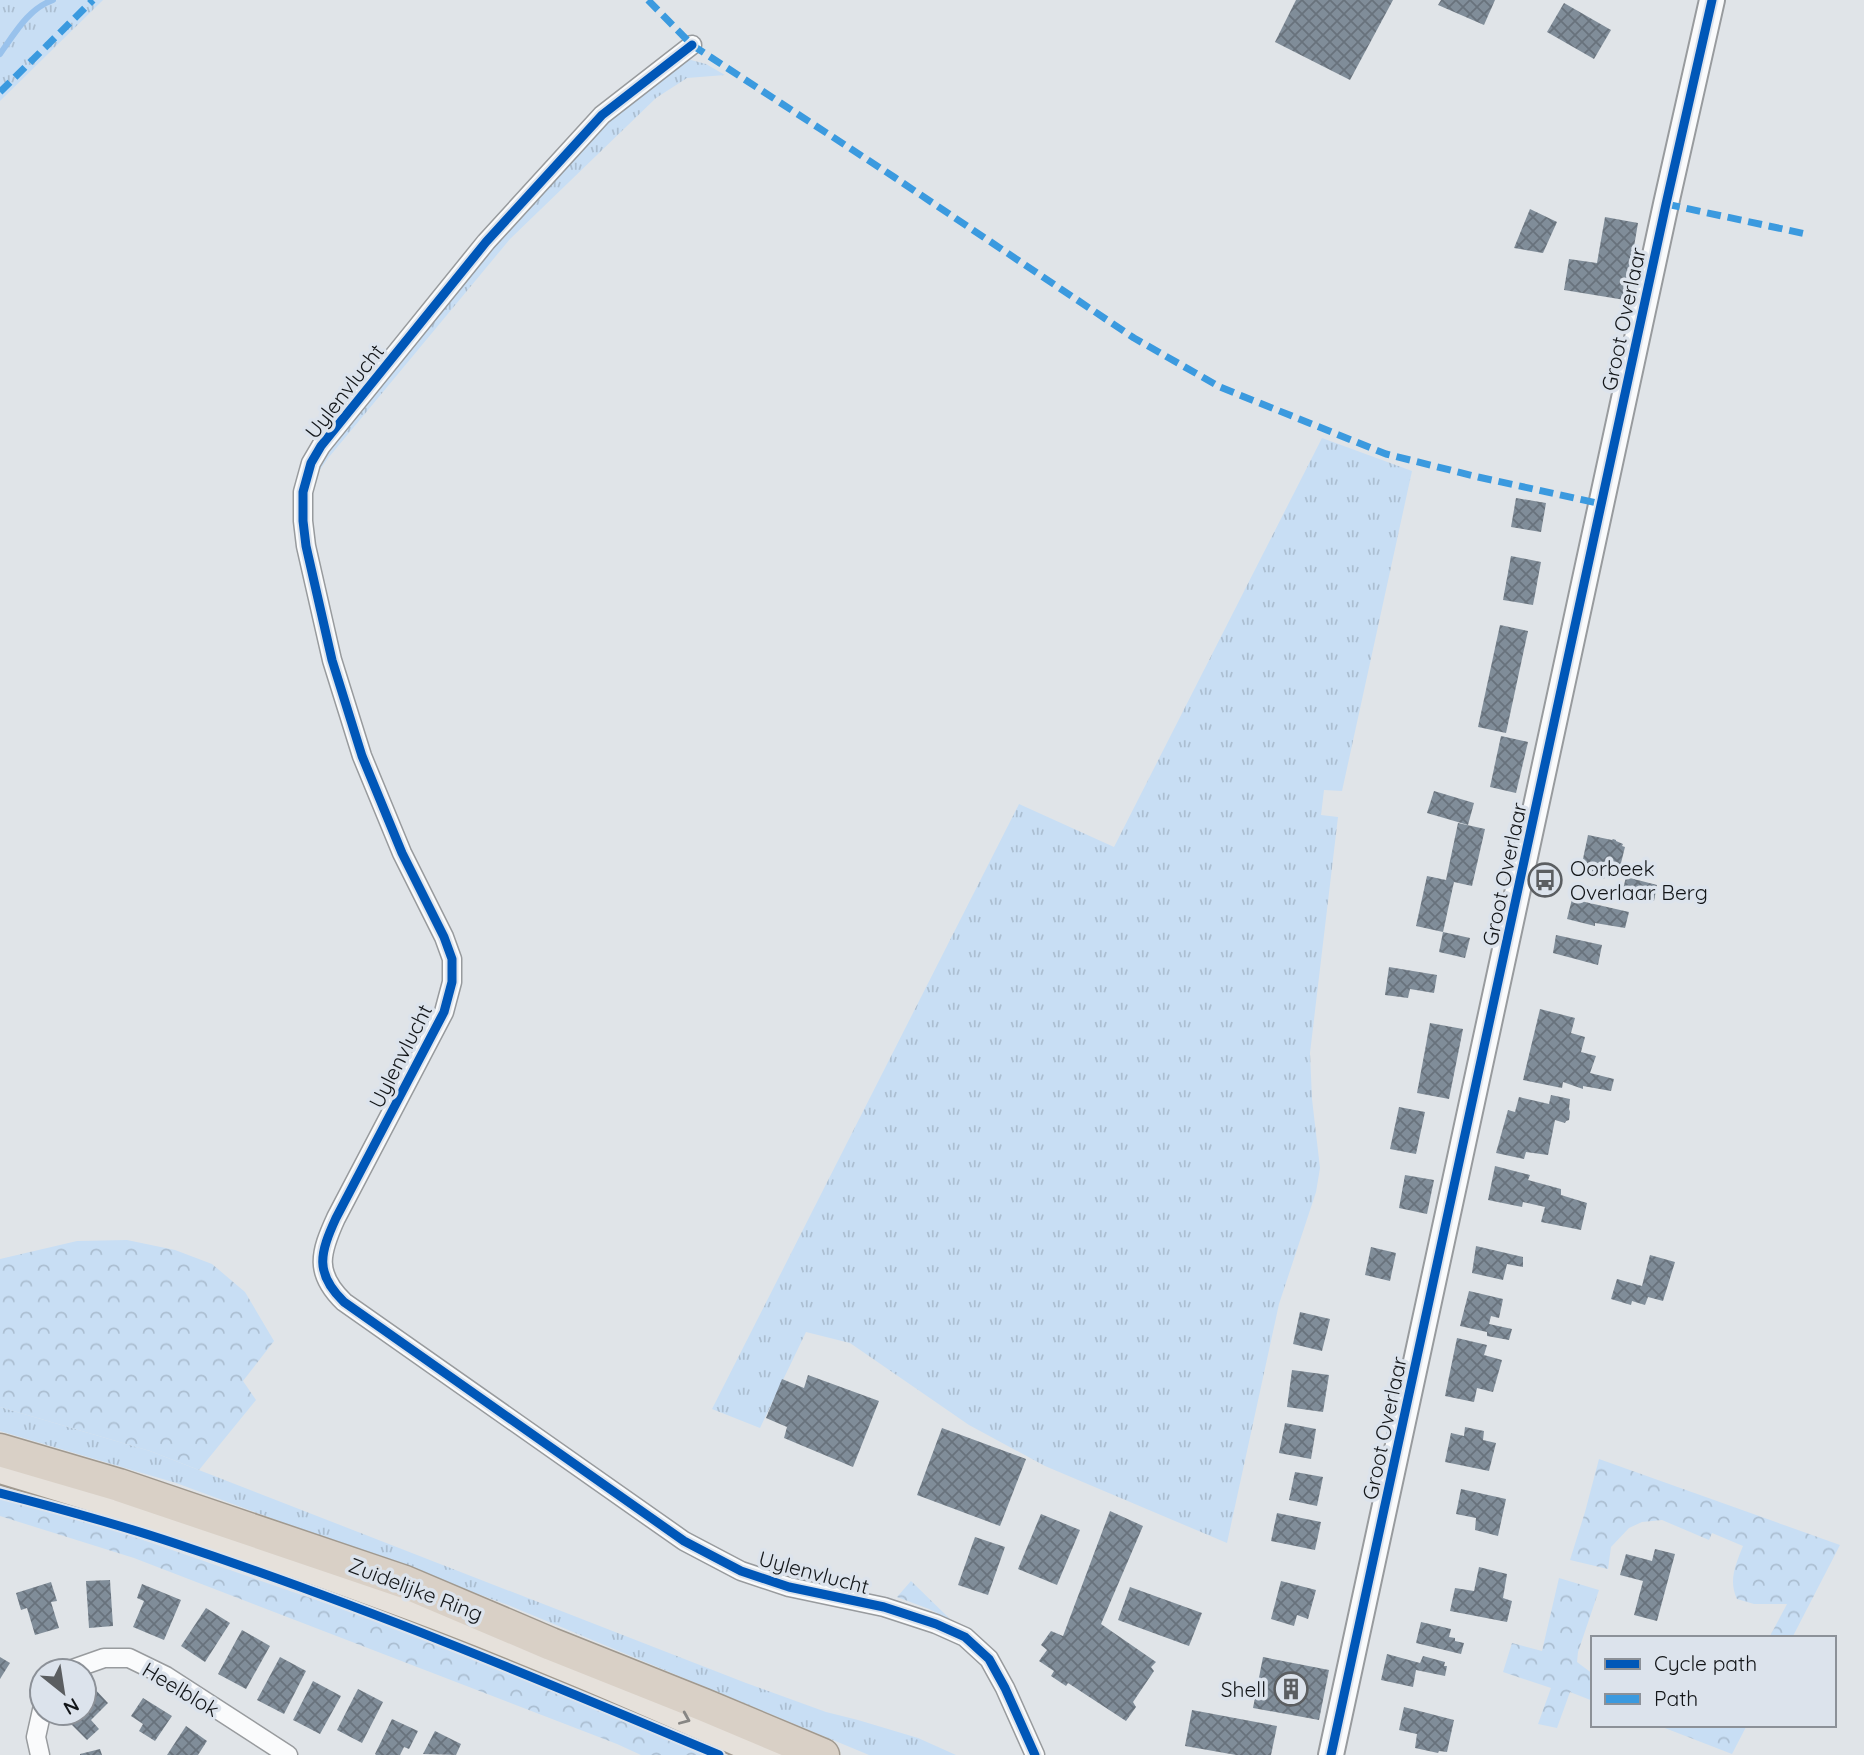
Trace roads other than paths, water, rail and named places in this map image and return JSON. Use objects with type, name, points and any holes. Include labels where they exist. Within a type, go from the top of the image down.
[{"type":"highway","name":"Zuidelijke Ring","points":[[0,1450],[119,1485],[405,1582],[823,1755]]},
{"type":"main road","name":"Groot Overlaar","points":[[1331,1755],[1712,0]]},
{"type":"main road","name":"Zuidelijke Ring","points":[[0,1469],[229,1540],[388,1597],[542,1658],[768,1755]]},
{"type":"street","name":"Uylenvlucht","points":[[692,45],[602,115],[486,242],[330,435],[311,463],[303,492],[303,522],[331,660],[362,757],[402,853],[444,937],[452,959],[452,982],[444,1012],[324,1244],[323,1273],[334,1292],[344,1302],[684,1541],[741,1571],[789,1587],[884,1608],[936,1624],[965,1637],[989,1660],[1005,1688],[1035,1755]]},
{"type":"street","name":"Heelblok","points":[[98,1660],[129,1658],[166,1676],[288,1755]]},
{"type":"street","points":[[38,1727],[36,1737],[40,1755]]},
{"type":"waterway","points":[[0,54],[29,16],[53,0]]},
{"type":"place","name":"Oorbeek Overlaar Berg","points":[[1545,880]]},
{"type":"place","name":"Shell","points":[[1291,1689]]}]
